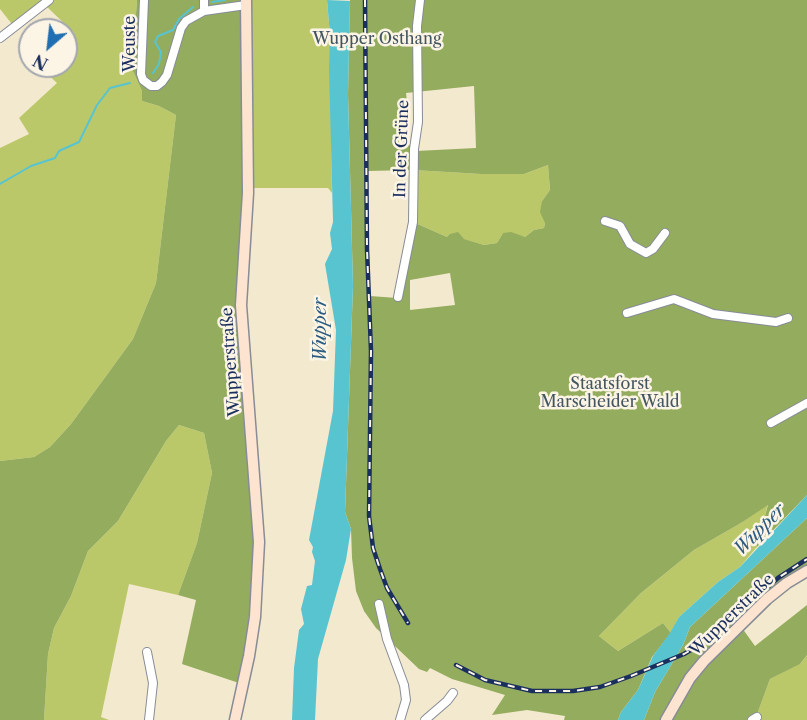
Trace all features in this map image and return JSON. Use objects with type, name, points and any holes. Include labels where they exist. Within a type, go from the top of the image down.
[{"type":"main road","name":"Wupperstraße","points":[[236,720],[254,627],[259,542],[242,305],[248,193],[246,2]]},
{"type":"main road","name":"Wupperstraße","points":[[666,720],[690,678],[704,661],[772,595],[807,571]]},
{"type":"street","points":[[0,38],[48,0]]},
{"type":"street","name":"Weuste","points":[[144,0],[141,74],[143,80],[151,86],[157,86],[167,75],[186,21],[204,11]]},
{"type":"street","points":[[204,0],[204,11],[246,2]]},
{"type":"street","name":"In der Grüne","points":[[398,297],[413,222],[414,149],[418,122],[417,26],[420,0]]},
{"type":"street","points":[[604,221],[620,226],[630,244],[646,253],[653,249],[665,233]]},
{"type":"street","points":[[627,313],[674,299],[713,314],[776,322],[788,318]]},
{"type":"street","points":[[771,423],[807,403]]},
{"type":"street","points":[[379,604],[387,639],[404,685],[406,700],[400,720]]},
{"type":"street","points":[[147,652],[153,683],[148,720]]},
{"type":"street","points":[[425,720],[453,693]]},
{"type":"green space","points":[[0,0],[137,0],[132,69],[142,91],[142,101],[159,106],[176,115],[156,283],[133,339],[71,424],[50,447],[34,457],[0,461],[0,148],[29,134],[19,118],[57,83],[52,78],[78,78],[78,18],[58,18],[45,5],[28,18],[18,18],[18,26],[15,28],[0,9]]},
{"type":"green space","points":[[137,0],[242,0],[242,217],[254,542],[253,580],[239,683],[182,664],[196,600],[178,595],[197,543],[212,473],[204,433],[179,425],[166,441],[118,521],[88,551],[71,596],[54,628],[48,654],[44,720],[0,720],[0,461],[34,457],[50,447],[71,424],[133,339],[156,283],[176,115],[159,106],[142,101],[142,91],[132,69]]},
{"type":"green space","points":[[250,0],[327,0],[330,35],[332,193],[328,188],[251,188]]},
{"type":"green space","name":"Staatsforst Marscheider Wald","points":[[350,0],[807,0],[807,495],[756,548],[768,505],[694,550],[641,593],[599,636],[618,651],[663,623],[671,633],[652,657],[638,690],[621,712],[618,720],[564,720],[565,716],[527,710],[492,715],[505,695],[452,679],[430,668],[427,672],[419,669],[376,628],[364,611],[356,591],[351,529],[345,512],[353,286],[348,94]],"holes":[[[474,86],[476,148],[416,151],[403,139],[406,93]],[[548,165],[550,190],[542,201],[540,212],[545,223],[544,228],[534,230],[525,237],[511,232],[503,233],[497,243],[484,245],[464,239],[458,232],[447,237],[413,222],[397,298],[370,296],[367,171],[413,170],[524,174]],[[450,273],[455,305],[410,310],[410,280]]]},
{"type":"green space","points":[[548,165],[550,190],[542,201],[544,228],[534,230],[525,237],[503,233],[497,243],[484,245],[447,237],[413,222],[413,170],[524,174]]},
{"type":"green space","points":[[179,425],[204,433],[212,473],[197,543],[178,595],[129,584],[101,717],[109,720],[44,720],[48,654],[54,628],[71,596],[88,551],[118,521],[166,441]]},
{"type":"green space","points":[[768,504],[756,548],[740,567],[718,582],[679,617],[671,633],[663,623],[618,651],[599,636],[641,593],[694,550],[741,523]]},
{"type":"green space","points":[[807,518],[807,576],[790,585],[742,628],[755,646],[807,605],[807,655],[800,664],[770,679],[755,720],[644,720],[655,692],[683,645],[690,627]]},
{"type":"green space","points":[[807,655],[807,720],[755,720],[770,679],[801,663]]},
{"type":"water","points":[[327,0],[350,1],[348,94],[353,286],[345,512],[351,529],[346,560],[318,659],[315,720],[292,720],[294,668],[299,630],[304,624],[301,609],[307,586],[312,585],[315,561],[313,547],[309,540],[333,411],[336,330],[325,264],[332,249],[330,233],[333,222],[330,35]]},
{"type":"water","points":[[807,495],[807,518],[690,627],[683,645],[655,692],[644,720],[618,720],[621,712],[638,690],[653,656],[679,617],[718,582],[740,567]]},
{"type":"waterway","points":[[212,2],[225,0]]},
{"type":"waterway","points":[[153,73],[159,64],[161,52],[155,42],[158,36],[173,30],[179,19],[193,7]]},
{"type":"waterway","points":[[0,184],[31,166],[55,158],[59,151],[79,142],[97,105],[110,88],[130,83]]},
{"type":"railway","points":[[365,0],[367,249],[371,351],[369,516],[373,548],[380,569],[387,588],[408,623]]},
{"type":"railway","points":[[456,665],[485,680],[532,691],[573,691],[600,687],[684,654],[703,643],[778,578],[807,559]]},
{"type":"park label","name":"Wupper Osthang","points":[[377,39]]},
{"type":"water label","name":"Wupper","points":[[321,330]]},
{"type":"water label","name":"Wupper","points":[[760,530]]}]
